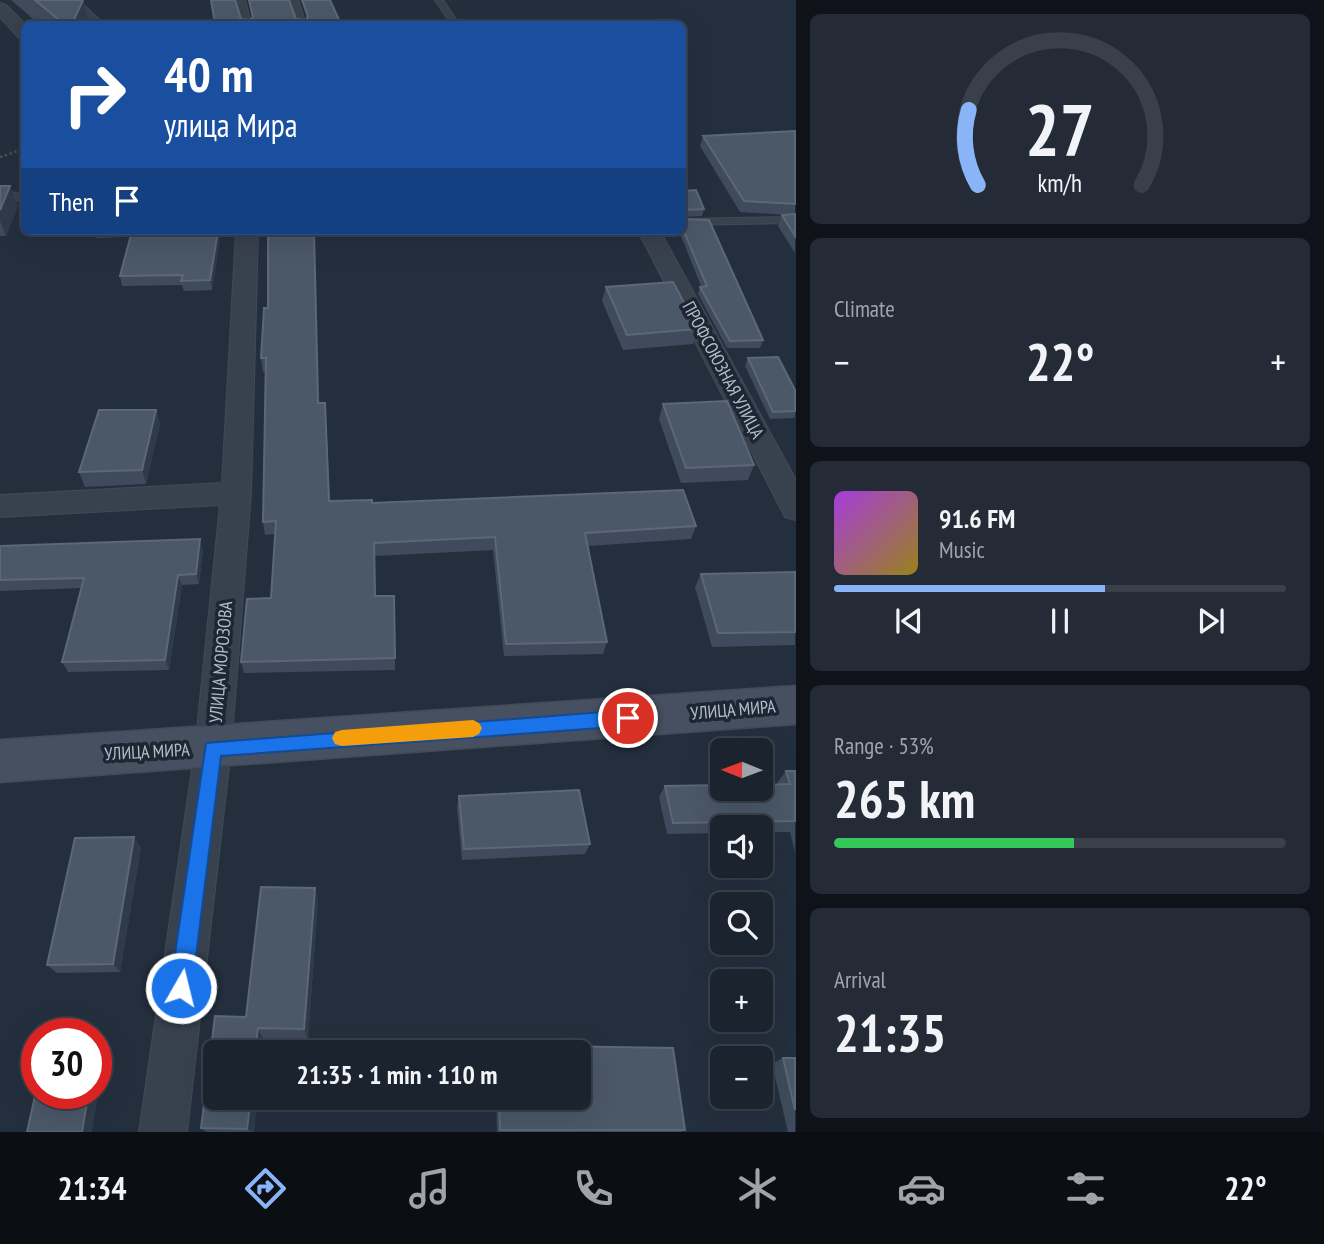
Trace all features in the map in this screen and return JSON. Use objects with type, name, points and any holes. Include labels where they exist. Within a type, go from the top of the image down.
[{"type":"street","points":[[0,8],[21,30]]},
{"type":"street","name":"УЛИЦА МОРОЗОВА","points":[[163,1132],[213,748],[236,493],[247,235]]},
{"type":"street","name":"ПРОФСОЮЗНАЯ УЛИЦА","points":[[651,235],[796,509]]},
{"type":"street","points":[[0,506],[236,493]]},
{"type":"street","name":"УЛИЦА МИРА","points":[[0,761],[796,705]]},
{"type":"lane","points":[[73,0],[97,21]]},
{"type":"lane","points":[[241,0],[246,21]]},
{"type":"lane","points":[[293,0],[301,21]]},
{"type":"lane","points":[[439,0],[453,21]]},
{"type":"lane","points":[[0,195],[21,196]]},
{"type":"lane","points":[[686,222],[796,220]]},
{"type":"path","points":[[0,158],[21,150]]},
{"type":"building","points":[[35,0],[83,0],[73,21],[60,21]]},
{"type":"building","points":[[211,0],[235,0],[241,19],[250,20],[253,17],[249,0],[289,0],[296,19],[306,20],[308,16],[302,0],[330,0],[340,21],[214,21]]},
{"type":"building","points":[[795,131],[795,204],[744,201],[703,136]]},
{"type":"building","points":[[0,186],[10,186],[0,210]]},
{"type":"building","points":[[696,190],[704,209],[686,210],[686,191]]},
{"type":"building","points":[[795,214],[795,236],[782,215]]},
{"type":"building","points":[[686,219],[709,220],[763,340],[730,341],[700,287],[707,286],[685,235]]},
{"type":"building","points":[[131,235],[217,235],[210,280],[181,281],[183,275],[120,276]]},
{"type":"building","points":[[268,235],[314,235],[318,403],[325,403],[329,501],[372,500],[372,503],[683,490],[696,526],[585,533],[607,642],[506,644],[495,537],[374,543],[375,596],[394,596],[395,658],[241,662],[247,599],[271,598],[276,521],[263,522],[266,358],[261,358],[264,308],[268,308]]},
{"type":"building","points":[[673,282],[698,329],[627,335],[606,287]]},
{"type":"building","points":[[778,357],[795,390],[795,411],[773,412],[748,358]]},
{"type":"building","points":[[727,401],[754,465],[686,468],[663,404]]},
{"type":"building","points":[[99,410],[156,410],[142,470],[79,472]]},
{"type":"building","points":[[200,539],[196,574],[178,575],[165,660],[62,662],[84,578],[0,580],[0,546]]},
{"type":"building","points":[[795,572],[795,632],[718,633],[701,574]]},
{"type":"building","points":[[786,771],[795,771],[795,821],[773,821],[773,815],[710,815],[710,822],[673,823],[665,786],[710,785],[710,802],[774,802],[774,785],[790,784]]},
{"type":"building","points":[[579,790],[590,844],[464,849],[459,796]]},
{"type":"building","points":[[134,837],[113,964],[47,965],[75,838]]},
{"type":"building","points":[[261,887],[315,888],[304,1029],[258,1028],[256,1040],[212,1040],[215,1016],[246,1017]]},
{"type":"building","points":[[591,1047],[673,1048],[685,1130],[500,1130],[499,1110],[591,1110]]},
{"type":"building","points":[[783,1058],[795,1058],[795,1110]]},
{"type":"building","points":[[32,1109],[86,1109],[82,1132],[27,1132]]},
{"type":"building","points":[[203,1110],[249,1110],[247,1129],[201,1128]]},
{"type":"slow traffic","points":[[342,738],[473,728]]},
{"type":"route","points":[[181,988],[213,748],[628,718]]}]
